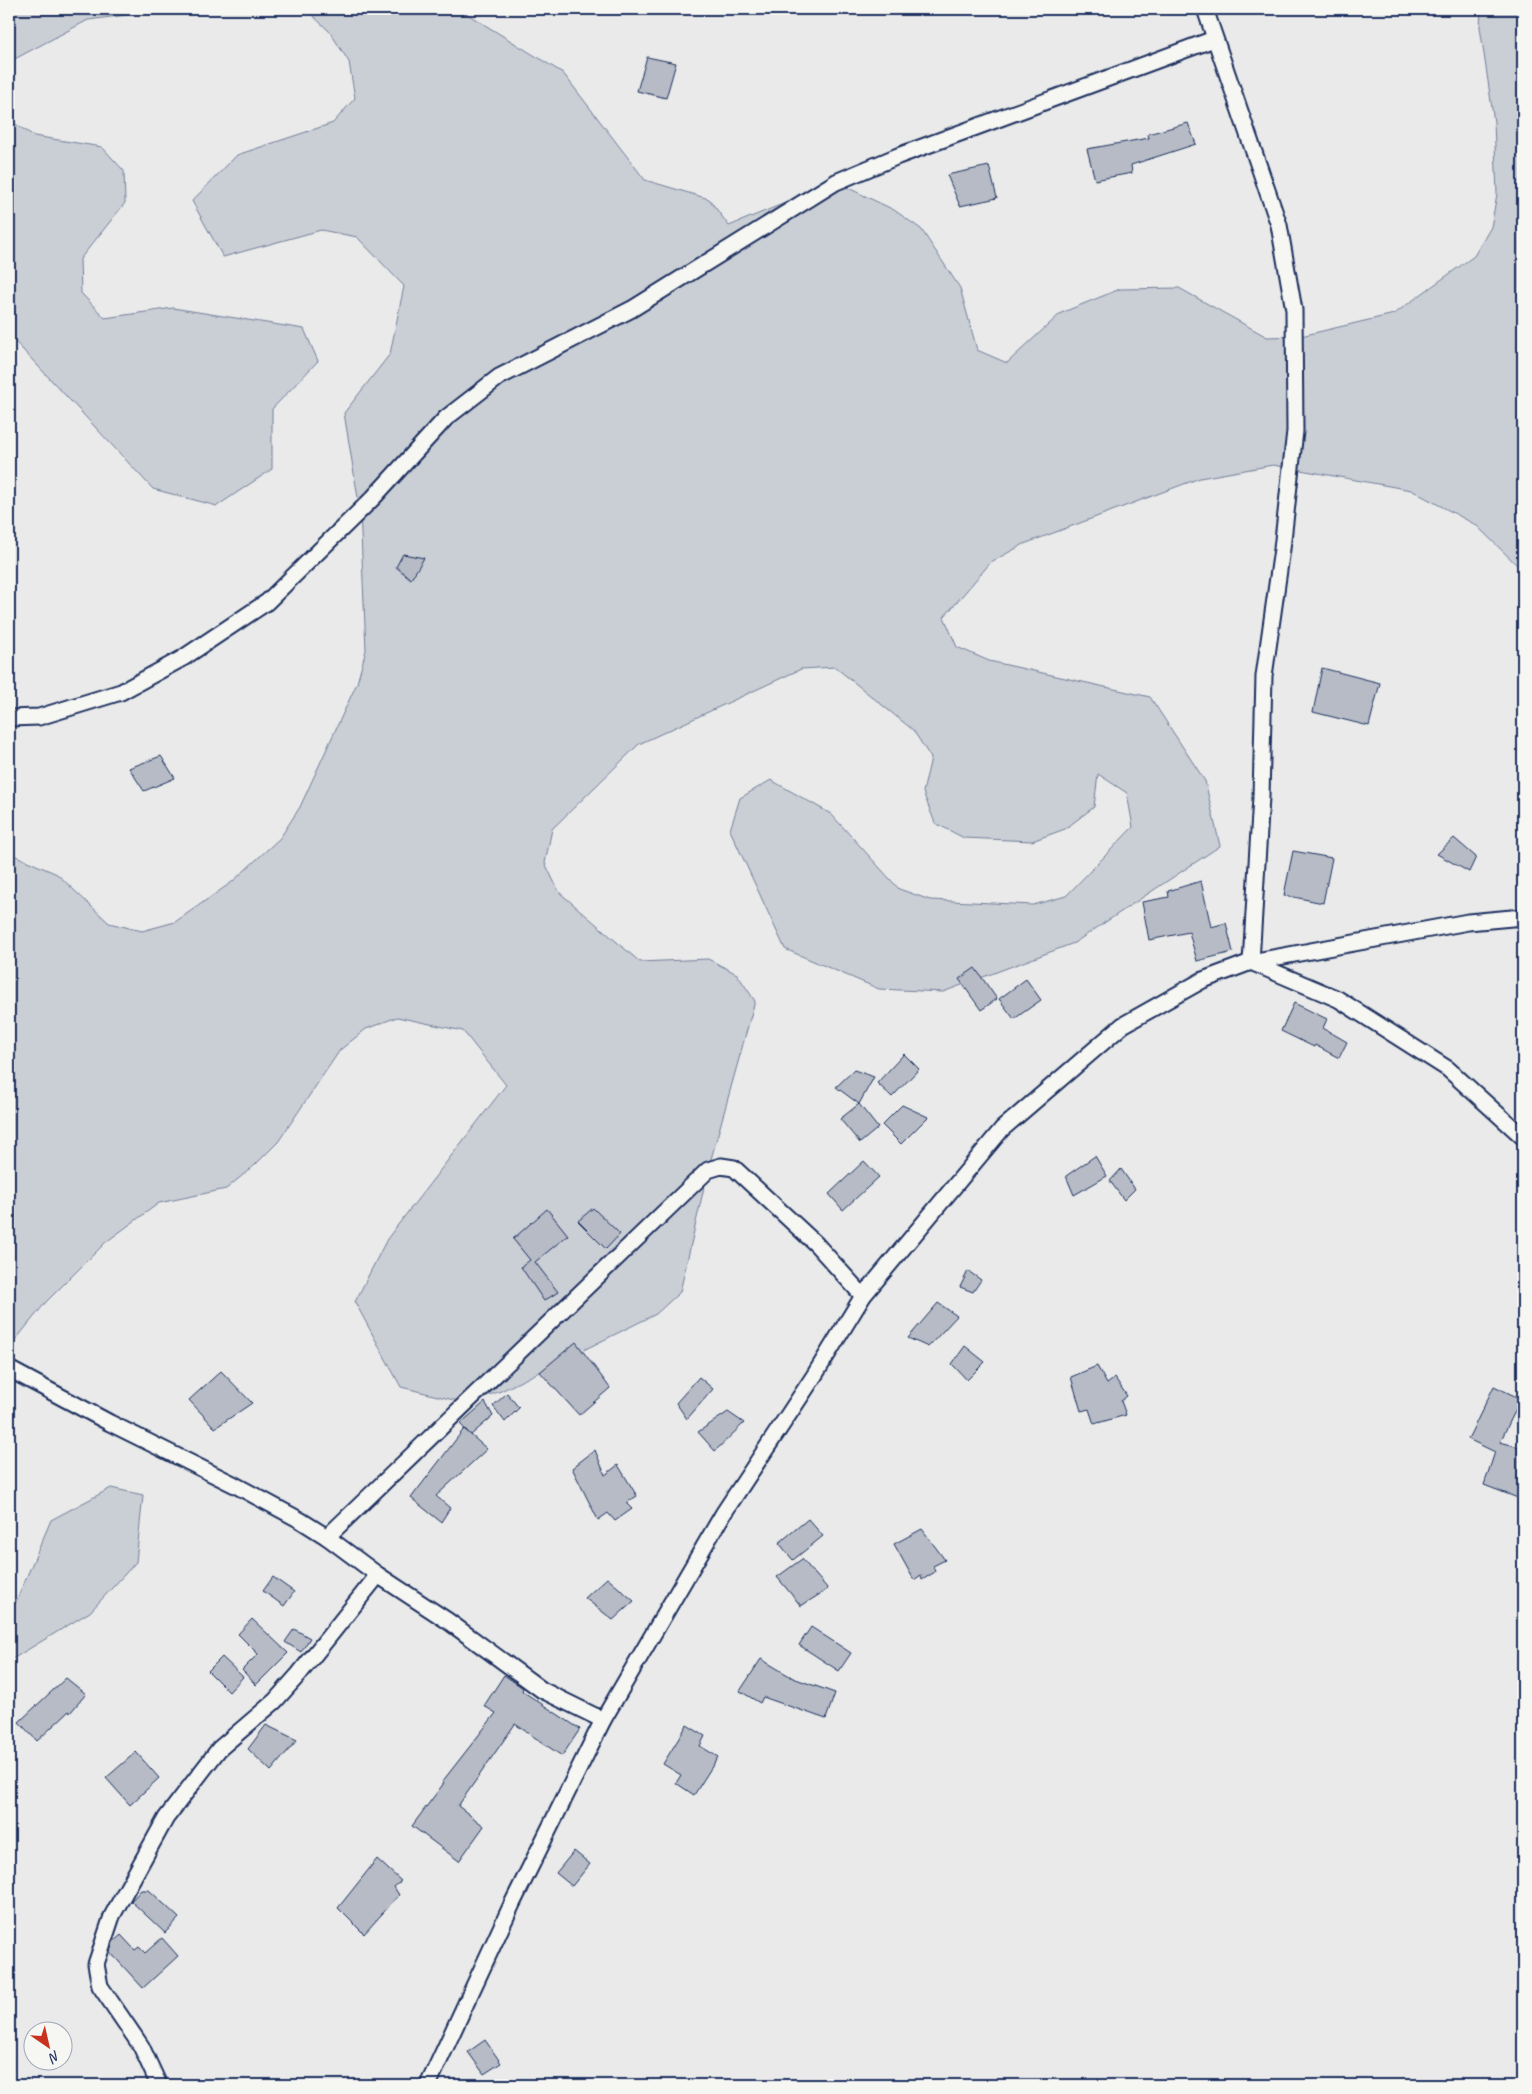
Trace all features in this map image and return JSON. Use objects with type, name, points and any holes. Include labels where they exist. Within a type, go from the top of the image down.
[{"type":"street","points":[[1205,9],[1279,225],[1294,310],[1296,431],[1264,676],[1261,797],[1251,962]]},
{"type":"street","points":[[9,718],[39,717],[121,692],[183,658],[267,602],[373,498],[446,418],[499,377],[632,309],[836,182],[935,142],[1214,39]]},
{"type":"street","points":[[428,2085],[512,1904],[603,1720],[723,1514],[814,1376],[863,1296],[1002,1129],[1123,1025],[1203,980],[1251,962],[1468,922],[1523,917]]},
{"type":"street","points":[[1251,962],[1338,999],[1448,1069],[1523,1137]]},
{"type":"street","points":[[327,1537],[708,1170],[721,1166],[734,1168],[816,1244],[863,1296]]},
{"type":"street","points":[[9,1369],[110,1423],[235,1485],[327,1537],[542,1690],[603,1720]]},
{"type":"street","points":[[160,2085],[141,2046],[100,1986],[96,1964],[112,1916],[166,1818],[219,1749],[275,1701],[378,1575]]},
{"type":"shaded area","points":[[9,9],[172,9],[88,20],[9,62]]},
{"type":"shaded area","points":[[306,9],[459,9],[563,73],[645,180],[709,199],[729,226],[836,182],[894,210],[921,229],[960,288],[977,350],[1007,363],[1061,313],[1120,289],[1179,288],[1267,337],[1301,336],[1394,314],[1474,256],[1491,227],[1497,194],[1494,122],[1480,27],[1481,9],[1523,9],[1523,571],[1476,525],[1411,490],[1273,465],[1200,478],[1024,544],[991,562],[944,617],[957,647],[989,661],[1150,697],[1205,781],[1220,846],[1074,943],[943,992],[879,989],[785,949],[730,830],[740,798],[771,780],[831,814],[899,889],[930,900],[1033,905],[1066,896],[1133,827],[1127,793],[1098,774],[1094,807],[1065,829],[1032,841],[964,838],[935,823],[923,792],[931,758],[913,730],[835,667],[801,669],[639,744],[552,829],[545,863],[559,892],[640,962],[708,959],[737,974],[755,1001],[708,1170],[680,1292],[656,1314],[501,1391],[466,1403],[401,1387],[355,1302],[387,1239],[506,1085],[463,1031],[397,1017],[366,1029],[340,1050],[278,1142],[255,1165],[226,1189],[159,1203],[106,1242],[46,1302],[9,1348],[9,853],[57,874],[109,923],[142,931],[175,922],[232,882],[280,838],[300,807],[357,683],[366,650],[360,510],[344,413],[390,354],[404,286],[357,237],[321,230],[223,257],[192,201],[237,155],[333,123],[355,98],[349,62],[330,32]]},
{"type":"shaded area","points":[[9,120],[34,136],[102,147],[124,171],[125,203],[80,259],[81,293],[105,318],[173,308],[304,329],[318,361],[272,409],[272,469],[217,506],[153,489],[9,335]]},
{"type":"shaded area","points":[[111,1488],[143,1495],[136,1562],[90,1612],[9,1661],[9,1618],[51,1520]]},
{"type":"building","points":[[647,57],[676,63],[666,98],[637,91]]},
{"type":"building","points":[[1188,123],[1196,144],[1131,165],[1132,173],[1095,180],[1087,149],[1149,138],[1148,134]]},
{"type":"building","points":[[989,166],[997,198],[960,206],[947,175]]},
{"type":"building","points":[[403,554],[424,558],[411,579],[396,567]]},
{"type":"building","points":[[1322,668],[1380,683],[1369,726],[1313,712]]},
{"type":"building","points":[[161,756],[175,778],[144,791],[129,768]]},
{"type":"building","points":[[1454,838],[1476,857],[1469,872],[1437,854]]},
{"type":"building","points":[[1293,851],[1332,858],[1323,903],[1284,895]]},
{"type":"building","points":[[1201,881],[1211,927],[1226,923],[1233,952],[1197,961],[1189,932],[1149,940],[1142,902],[1169,897],[1168,891]]},
{"type":"building","points":[[975,968],[997,999],[981,1010],[959,979]]},
{"type":"building","points":[[1026,979],[1041,1000],[1014,1019],[999,999]]},
{"type":"building","points":[[1294,1003],[1327,1019],[1323,1028],[1347,1042],[1339,1058],[1315,1045],[1314,1047],[1281,1031]]},
{"type":"building","points":[[904,1054],[919,1069],[892,1097],[877,1083]]},
{"type":"building","points":[[854,1070],[874,1077],[859,1104],[836,1087]]},
{"type":"building","points":[[859,1104],[878,1128],[860,1143],[840,1119]]},
{"type":"building","points":[[902,1105],[928,1117],[901,1144],[882,1125]]},
{"type":"building","points":[[1095,1156],[1107,1176],[1074,1195],[1066,1176]]},
{"type":"building","points":[[864,1161],[879,1177],[843,1210],[829,1194]]},
{"type":"building","points":[[1121,1169],[1135,1189],[1124,1200],[1110,1181]]},
{"type":"building","points":[[593,1208],[620,1234],[606,1249],[578,1221]]},
{"type":"building","points":[[547,1209],[568,1235],[535,1262],[558,1292],[544,1301],[521,1267],[530,1260],[513,1239]]},
{"type":"building","points":[[968,1271],[981,1280],[973,1292],[960,1287]]},
{"type":"building","points":[[938,1303],[957,1316],[928,1347],[908,1338]]},
{"type":"building","points":[[576,1342],[610,1388],[579,1415],[540,1372]]},
{"type":"building","points":[[965,1346],[985,1362],[967,1380],[952,1364]]},
{"type":"building","points":[[1097,1366],[1107,1384],[1115,1378],[1127,1396],[1121,1401],[1126,1415],[1094,1424],[1089,1409],[1081,1411],[1071,1377]]},
{"type":"building","points":[[221,1371],[252,1403],[215,1428],[189,1400]]},
{"type":"building","points":[[699,1377],[713,1389],[687,1419],[676,1403]]},
{"type":"building","points":[[1494,1386],[1521,1399],[1500,1442],[1523,1448],[1523,1500],[1484,1485],[1495,1452],[1468,1439]]},
{"type":"building","points":[[507,1393],[519,1408],[505,1422],[493,1406]]},
{"type":"building","points":[[485,1402],[493,1416],[471,1435],[460,1424]]},
{"type":"building","points":[[728,1412],[744,1423],[715,1451],[698,1432]]},
{"type":"building","points":[[464,1429],[487,1449],[436,1496],[450,1508],[441,1522],[411,1498]]},
{"type":"building","points":[[595,1450],[605,1475],[618,1465],[637,1496],[626,1503],[632,1509],[615,1521],[608,1513],[598,1520],[572,1468]]},
{"type":"building","points":[[808,1519],[823,1536],[793,1560],[779,1543]]},
{"type":"building","points":[[922,1529],[945,1560],[933,1566],[935,1572],[922,1580],[921,1575],[914,1580],[894,1544]]},
{"type":"building","points":[[802,1559],[828,1589],[801,1606],[777,1577]]},
{"type":"building","points":[[273,1577],[294,1592],[284,1606],[263,1591]]},
{"type":"building","points":[[607,1578],[634,1601],[613,1620],[585,1598]]},
{"type":"building","points":[[252,1619],[288,1653],[256,1685],[242,1670],[258,1654],[238,1634]]},
{"type":"building","points":[[811,1627],[851,1653],[839,1671],[799,1645]]},
{"type":"building","points":[[294,1629],[310,1638],[301,1652],[285,1642]]},
{"type":"building","points":[[222,1657],[243,1677],[229,1692],[208,1671]]},
{"type":"building","points":[[761,1659],[793,1678],[835,1693],[826,1719],[763,1697],[760,1703],[740,1691]]},
{"type":"building","points":[[504,1675],[523,1688],[522,1691],[580,1729],[562,1756],[515,1724],[458,1806],[484,1826],[459,1861],[412,1826],[444,1783],[442,1782],[496,1713],[484,1706]]},
{"type":"building","points":[[66,1678],[86,1694],[70,1713],[69,1711],[37,1741],[19,1722]]},
{"type":"building","points":[[266,1725],[297,1740],[271,1771],[248,1749]]},
{"type":"building","points":[[687,1725],[705,1736],[700,1746],[718,1757],[694,1795],[676,1783],[681,1775],[663,1764]]},
{"type":"building","points":[[136,1752],[159,1778],[130,1805],[106,1778]]},
{"type":"building","points":[[574,1851],[590,1864],[572,1886],[556,1873]]},
{"type":"building","points":[[377,1859],[401,1881],[394,1887],[399,1895],[364,1934],[338,1908]]},
{"type":"building","points":[[141,1890],[149,1890],[179,1918],[165,1933],[131,1901]]},
{"type":"building","points":[[121,1935],[135,1950],[139,1947],[145,1953],[162,1938],[178,1956],[143,1988],[110,1952],[113,1942]]},
{"type":"building","points":[[485,2040],[501,2063],[484,2074],[468,2052]]}]
